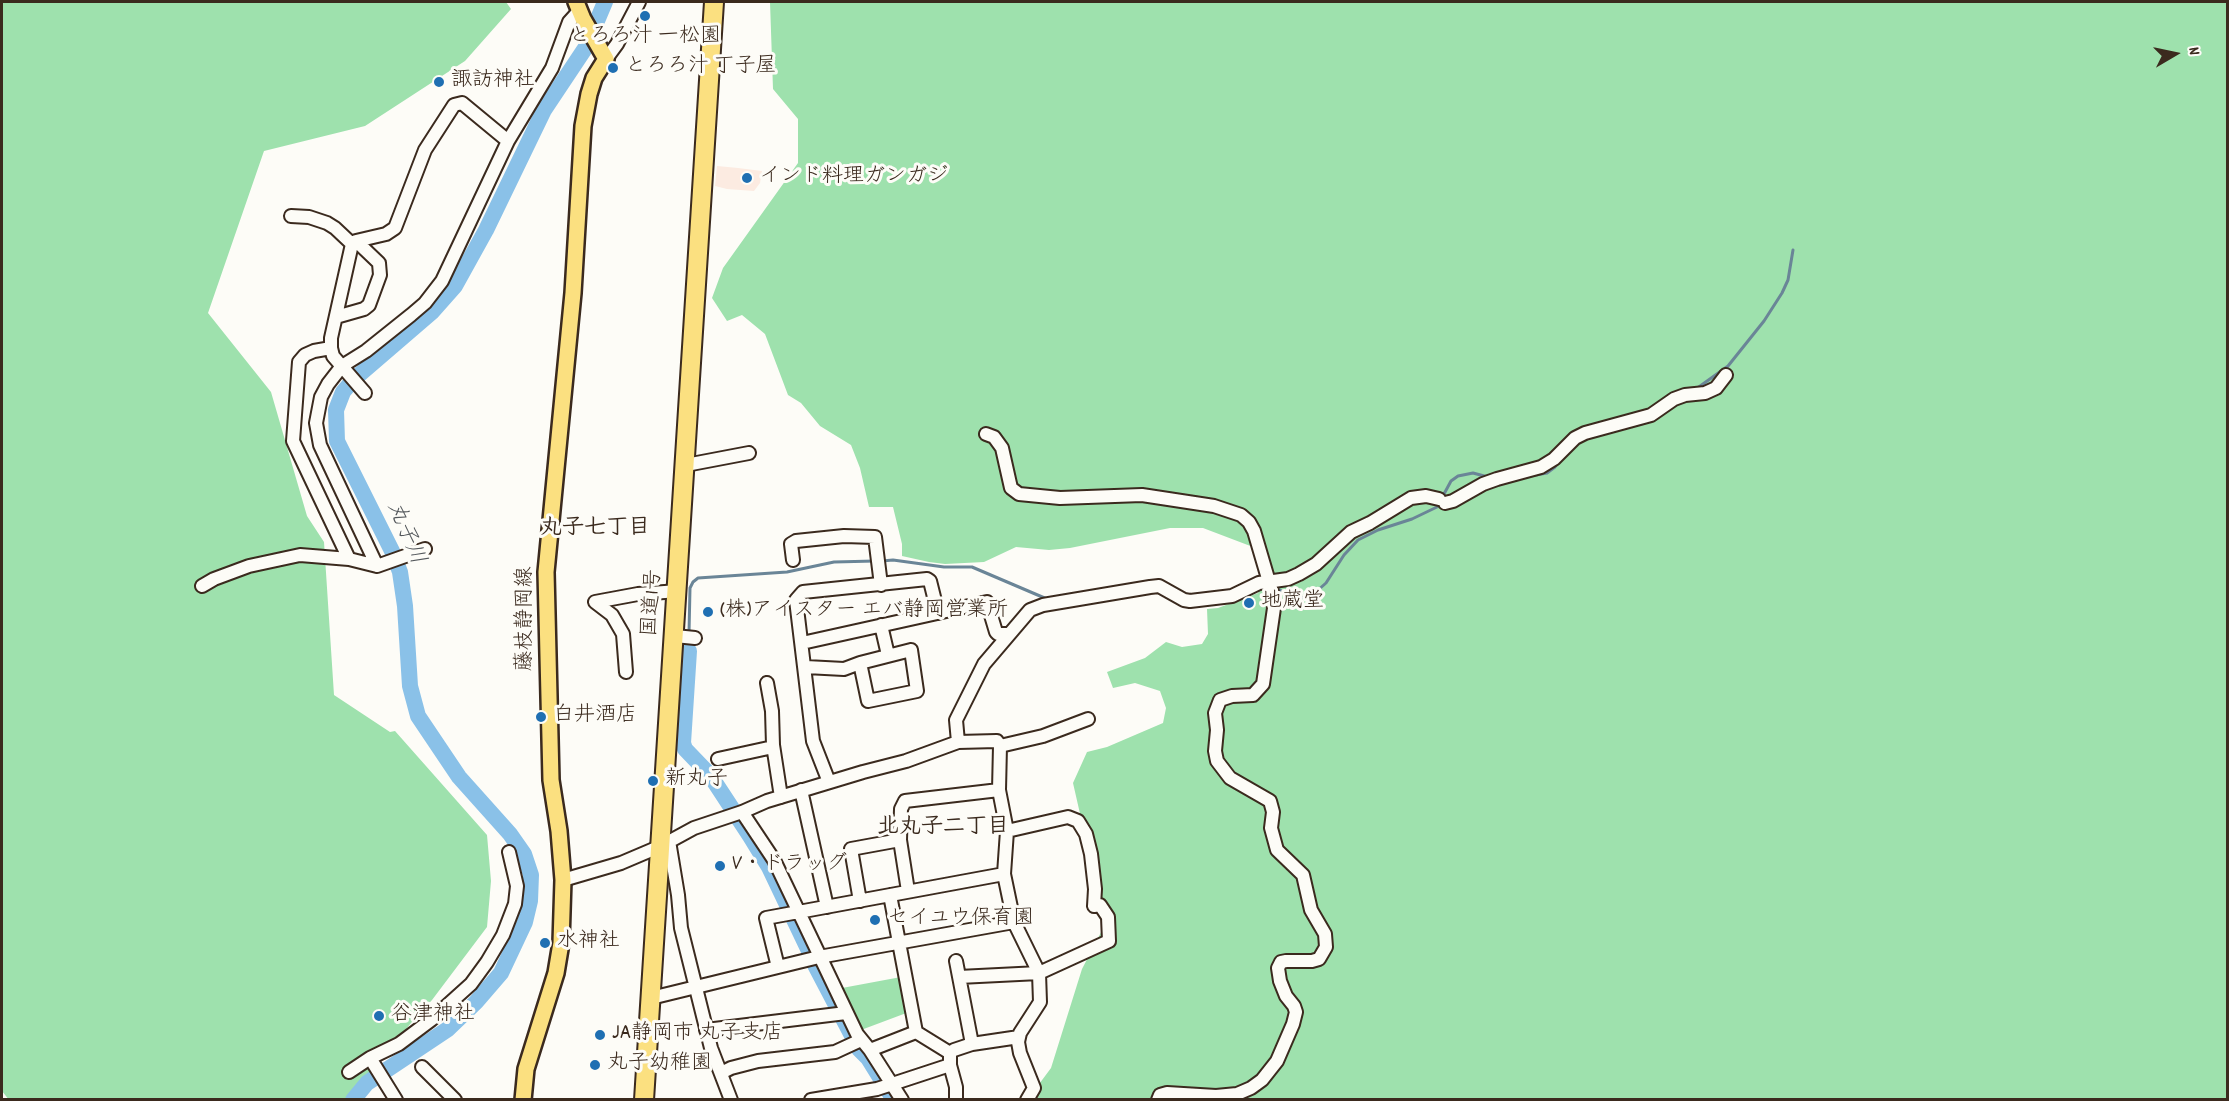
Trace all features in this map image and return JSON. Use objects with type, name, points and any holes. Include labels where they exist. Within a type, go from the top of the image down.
[{"type":"highway","name":"国道1号","points":[[644,1100],[651,998],[684,637],[678,591],[714,2]]},
{"type":"main road","points":[[579,10],[602,53]]},
{"type":"main road","name":"藤枝静岡線","points":[[523,1100],[526,1069],[532,1045],[559,957],[563,880],[559,831],[551,780],[546,572],[573,293],[583,126],[589,94],[602,53]]},
{"type":"street","points":[[602,53],[617,44],[639,2]]},
{"type":"street","points":[[378,566],[320,445],[317,413],[321,398],[328,384],[343,368],[425,303],[442,281],[508,141],[552,68],[569,22],[579,10]]},
{"type":"street","points":[[354,243],[386,234],[395,228],[425,150],[454,105],[462,103],[508,141]]},
{"type":"street","points":[[291,216],[309,217],[327,223],[379,263],[380,275],[369,304],[364,309],[336,317]]},
{"type":"street","points":[[354,243],[331,338],[331,348],[333,356],[363,391]]},
{"type":"street","points":[[331,348],[314,351],[298,362],[292,441],[349,559]]},
{"type":"street","points":[[958,742],[956,720],[984,664],[1030,609],[1159,586],[1184,600],[1200,601],[1239,594],[1259,583],[1288,579],[1316,564],[1351,532],[1404,502],[1419,496],[1453,501],[1483,484],[1541,467],[1554,459],[1575,438],[1585,433],[1651,415],[1684,395],[1705,393],[1716,388],[1726,375]]},
{"type":"street","points":[[986,434],[994,437],[1002,448],[1011,488],[1019,494],[1060,498],[1142,495],[1214,506],[1242,515],[1254,531],[1274,600],[1263,684],[1253,695],[1232,696],[1220,700],[1215,713],[1217,730],[1215,751],[1217,761],[1224,773],[1237,784],[1270,801],[1273,812],[1271,828],[1277,850],[1303,875],[1311,910],[1325,934],[1326,947],[1319,959],[1281,962],[1278,968],[1286,996],[1296,1012],[1277,1062],[1262,1080],[1237,1094],[1216,1096],[1167,1093],[1161,1095],[1158,1100]]},
{"type":"street","points":[[686,465],[749,453]]},
{"type":"street","points":[[793,560],[791,544],[796,541],[844,536],[875,537],[881,585]]},
{"type":"street","points":[[202,586],[249,566],[300,555],[349,559],[378,566],[425,549]]},
{"type":"street","points":[[829,782],[813,741],[806,667],[796,600],[802,592],[927,579],[930,581],[938,613]]},
{"type":"street","points":[[626,672],[623,634],[612,615],[595,602],[638,594],[678,591]]},
{"type":"street","points":[[802,643],[987,602],[996,632],[1008,634]]},
{"type":"street","points":[[881,625],[888,655]]},
{"type":"street","points":[[806,667],[844,669],[860,663],[888,655],[911,650],[917,691],[868,701],[860,663]]},
{"type":"street","points":[[767,683],[772,711],[773,747],[781,797]]},
{"type":"street","points":[[1000,746],[1043,736],[1088,719]]},
{"type":"street","points":[[563,880],[621,863],[665,844],[694,828],[801,790],[906,761],[958,742],[998,741],[1000,746],[999,790],[1007,831],[1004,874],[1014,922],[1039,973],[1040,1002],[1019,1037],[1020,1053],[1034,1088],[1028,1100]]},
{"type":"street","points":[[718,759],[773,747]]},
{"type":"street","points":[[801,790],[827,907]]},
{"type":"street","points":[[908,891],[900,840],[902,804],[908,799],[999,790]]},
{"type":"street","points":[[737,814],[774,860],[793,913],[819,957],[846,1013],[855,1043],[870,1050],[887,1086],[902,1100]]},
{"type":"street","points":[[959,977],[1039,973],[1109,941],[1108,917],[1100,905],[1094,906],[1095,889],[1091,854],[1086,834],[1078,821],[1068,817],[1007,831]]},
{"type":"street","points":[[860,901],[851,849],[900,840]]},
{"type":"street","points":[[665,844],[678,895],[681,928],[706,1030],[731,1100]]},
{"type":"street","points":[[349,1072],[399,1044],[431,1020],[471,984],[487,962],[503,935],[515,904],[518,886],[509,852]]},
{"type":"street","points":[[778,967],[766,918],[1004,874]]},
{"type":"street","points":[[890,895],[916,1032],[950,1059],[956,1087],[956,1100]]},
{"type":"street","points":[[651,998],[819,957],[1014,922]]},
{"type":"street","points":[[956,961],[972,1044]]},
{"type":"street","points":[[706,1030],[846,1013]]},
{"type":"street","points":[[870,1050],[916,1032]]},
{"type":"street","points":[[811,1100],[887,1086],[950,1059],[972,1044],[1019,1037]]},
{"type":"street","points":[[721,1072],[749,1063],[835,1052],[855,1043]]},
{"type":"street","points":[[371,1059],[396,1100]]},
{"type":"street","points":[[422,1067],[455,1100]]},
{"type":"shaded area","points":[[717,166],[762,171],[760,183],[754,191],[715,186]]},
{"type":"green space","points":[[2,2],[506,2],[511,9],[465,61],[365,126],[264,151],[208,313],[271,392],[307,516],[324,542],[334,695],[390,732],[395,731],[487,835],[491,881],[487,927],[432,1000],[349,1099],[9,1100],[2,1091]]},
{"type":"green space","points":[[770,2],[2227,2],[2227,1099],[1028,1099],[1051,1068],[1082,969],[1111,913],[1099,897],[1073,783],[1087,752],[1107,747],[1163,723],[1166,708],[1160,691],[1135,683],[1113,688],[1107,672],[1145,658],[1166,642],[1182,647],[1202,644],[1208,634],[1207,609],[1218,608],[1258,593],[1262,583],[1262,574],[1253,547],[1203,528],[1170,528],[1070,548],[1049,550],[1016,547],[984,562],[945,564],[902,556],[902,544],[893,507],[869,507],[860,468],[851,445],[820,426],[801,403],[788,395],[765,334],[742,315],[727,321],[712,298],[723,268],[798,163],[798,119],[773,89]]},
{"type":"green space","points":[[901,977],[909,1012],[861,1030],[842,988]]},
{"type":"waterway","name":"丸子川","points":[[353,1100],[367,1083],[448,1029],[501,973],[525,922],[530,901],[531,875],[524,854],[510,834],[459,777],[418,716],[410,686],[405,606],[400,572],[392,551],[337,441],[336,410],[343,392],[353,380],[432,312],[455,286],[486,230],[544,110],[586,47],[605,2]]},
{"type":"waterway","points":[[1696,389],[1728,366],[1764,321],[1788,280],[1793,250]]},
{"type":"waterway","points":[[1530,476],[1547,473],[1559,461]]},
{"type":"waterway","points":[[1274,587],[1291,596],[1300,598],[1308,596],[1326,583],[1344,555],[1358,540],[1437,507],[1451,481],[1458,476],[1473,473],[1488,477]]},
{"type":"waterway","points":[[882,561],[893,560],[944,567],[972,567],[1047,599]]},
{"type":"waterway","points":[[689,633],[690,588],[698,578],[787,572],[834,562],[875,561]]},
{"type":"waterway","points":[[689,639],[689,651]]},
{"type":"waterway","points":[[689,651],[683,743],[685,749],[710,775],[769,867],[810,953]]},
{"type":"waterway","points":[[815,965],[859,1049],[868,1058],[894,1100]]},
{"type":"place","name":"とろろ汁 一松園","points":[[645,16]]},
{"type":"place","name":"とろろ汁 丁子屋","points":[[613,68]]},
{"type":"place","name":"諏訪神社","points":[[439,82]]},
{"type":"place","name":"インド料理ガンガジ","points":[[747,178]]},
{"type":"place","name":"地蔵堂","points":[[1249,603]]},
{"type":"place","name":"(株)アイスター エバ静岡営業所","points":[[708,612]]},
{"type":"place","name":"白井酒店","points":[[541,717]]},
{"type":"place","name":"新丸子","points":[[653,781]]},
{"type":"place","name":"V・ドラッグ","points":[[720,866]]},
{"type":"place","name":"セイユウ保育園","points":[[875,920]]},
{"type":"place","name":"水神社","points":[[545,943]]},
{"type":"place","name":"谷津神社","points":[[379,1016]]},
{"type":"place","name":"JA静岡市 丸子支店","points":[[600,1035]]},
{"type":"place","name":"丸子幼稚園","points":[[595,1065]]},
{"type":"district","name":"丸子七丁目","points":[[595,530]]},
{"type":"district","name":"北丸子二丁目","points":[[943,829]]}]
